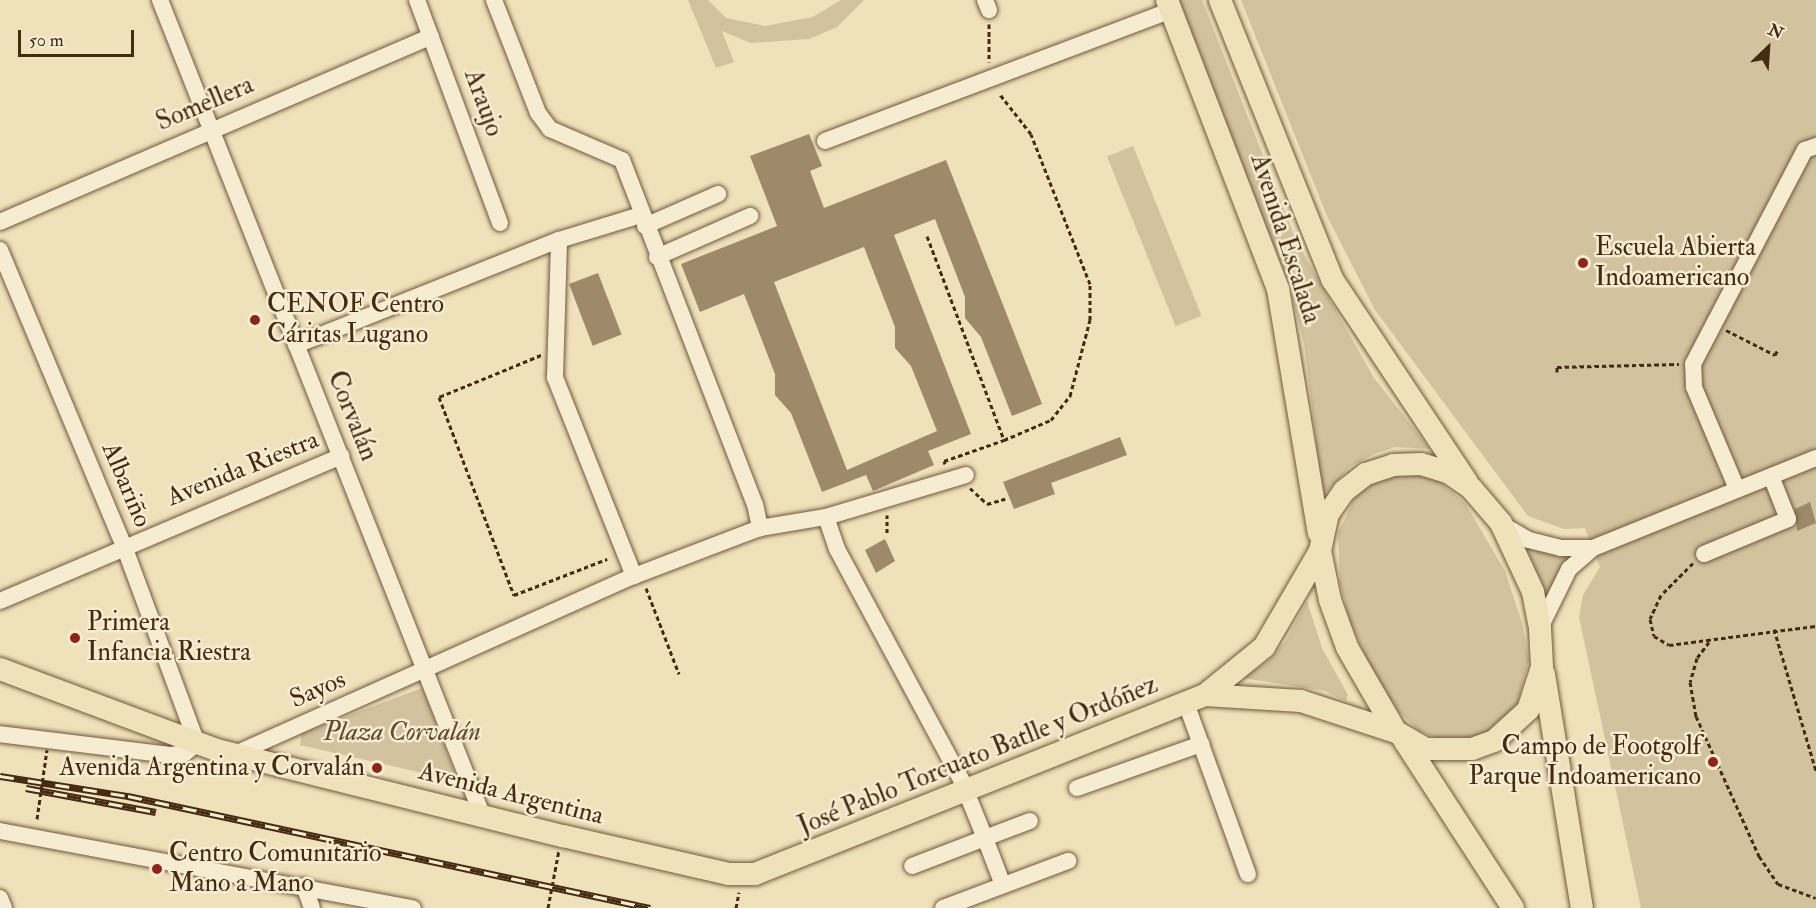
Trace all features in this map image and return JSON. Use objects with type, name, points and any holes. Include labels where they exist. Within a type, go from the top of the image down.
[{"type":"main road","name":"Avenida Escalada","points":[[1220,0],[1332,279],[1471,488]]},
{"type":"main road","name":"Avenida Escalada","points":[[1169,5],[1278,288],[1330,600],[1347,646],[1400,736]]},
{"type":"main road","name":"José Pablo Torcuato Batlle y Ordóñez","points":[[773,869],[911,814],[969,797],[1195,699],[1264,647],[1320,546],[1328,514],[1344,491],[1375,471],[1421,464],[1448,472],[1471,488]]},
{"type":"main road","points":[[1471,488],[1501,524],[1526,574],[1540,628],[1542,667],[1582,908]]},
{"type":"main road","name":"José Pablo Torcuato Batlle y Ordóñez","points":[[1195,699],[1301,701],[1449,752],[1494,741],[1528,710],[1542,667]]},
{"type":"main road","name":"Avenida Argentina","points":[[0,669],[233,755],[483,817],[729,874],[773,869]]},
{"type":"main road","points":[[1400,736],[1513,908]]},
{"type":"street","name":"Corvalán","points":[[160,0],[483,817]]},
{"type":"street","name":"Araujo","points":[[417,0],[500,223]]},
{"type":"street","points":[[494,0],[538,113],[550,129],[622,160],[643,221],[755,504],[760,528]]},
{"type":"street","points":[[825,141],[989,81],[1169,5]]},
{"type":"street","name":"Somellera","points":[[0,222],[211,128],[431,36]]},
{"type":"street","points":[[1737,489],[1694,387],[1693,364],[1805,150],[1816,146]]},
{"type":"street","points":[[296,345],[559,240],[643,221],[718,194]]},
{"type":"street","points":[[657,257],[750,216]]},
{"type":"street","points":[[559,240],[555,377],[634,576]]},
{"type":"street","name":"Albariño","points":[[0,250],[124,546],[197,743]]},
{"type":"street","name":"Avenida Riestra","points":[[0,601],[124,546],[341,456]]},
{"type":"street","points":[[1540,628],[1569,569],[1593,548],[1816,458]]},
{"type":"street","points":[[1704,554],[1788,519],[1771,476]]},
{"type":"street","name":"Sayos","points":[[233,755],[424,672],[634,576],[760,528],[826,517],[910,489],[924,492],[959,478]]},
{"type":"street","points":[[826,517],[837,549],[969,797],[1003,885]]},
{"type":"street","points":[[1501,524],[1529,540],[1561,548],[1593,548]]},
{"type":"street","points":[[1195,699],[1201,744],[1248,874]]},
{"type":"street","points":[[0,734],[170,755],[185,753],[197,743]]},
{"type":"street","points":[[1077,788],[1201,744]]},
{"type":"street","points":[[912,866],[1030,821]]},
{"type":"street","points":[[0,831],[413,908]]},
{"type":"street","points":[[943,908],[1068,861]]},
{"type":"street","points":[[304,886],[312,908]]},
{"type":"street","points":[[0,898],[4,908]]},
{"type":"path","points":[[987,5],[989,81],[1031,134],[1090,284],[1090,320],[1064,408],[1051,420],[1004,440],[944,460],[977,499],[987,504],[1005,499]]},
{"type":"path","points":[[927,236],[1004,440]]},
{"type":"path","points":[[1714,324],[1775,355],[1778,349]]},
{"type":"path","points":[[556,349],[439,397],[514,595],[607,559]]},
{"type":"path","points":[[1557,372],[1557,367],[1641,367],[1693,364]]},
{"type":"path","points":[[1704,554],[1661,595],[1650,619],[1654,636],[1669,645],[1709,642],[1774,629],[1816,626]]},
{"type":"path","points":[[634,576],[645,586],[680,674]]},
{"type":"path","points":[[1774,629],[1816,771]]},
{"type":"path","points":[[1709,642],[1697,658],[1690,682],[1696,716],[1759,856],[1778,884],[1816,898]]},
{"type":"path","points":[[37,819],[47,750]]},
{"type":"path","points":[[548,908],[560,850]]},
{"type":"path","points":[[736,908],[738,899]]},
{"type":"green space","points":[[688,0],[708,0],[726,18],[765,26],[813,17],[841,0],[864,0],[837,27],[809,39],[751,43],[722,31],[734,62],[716,68]]},
{"type":"green space","points":[[1178,0],[1202,0],[1297,242],[1374,378],[1430,449],[1395,447],[1372,455],[1351,466],[1323,495],[1304,344],[1288,281]]},
{"type":"green space","name":"Escuela Abierta Indoamericano","points":[[1241,0],[1816,0],[1816,908],[1641,908],[1579,617],[1583,595],[1600,567],[1585,528],[1564,529],[1528,516],[1375,310],[1327,216]]},
{"type":"green space","points":[[1133,146],[1202,316],[1176,326],[1107,156]]},
{"type":"green space","points":[[1387,475],[1421,475],[1439,481],[1465,503],[1505,571],[1522,623],[1529,660],[1516,709],[1503,724],[1473,740],[1436,738],[1418,730],[1400,713],[1370,668],[1349,618],[1340,583],[1338,533],[1356,495]]},
{"type":"green space","points":[[1524,543],[1580,553],[1547,595]]},
{"type":"green space","points":[[1307,601],[1322,648],[1348,695],[1345,701],[1325,691],[1243,678],[1268,661],[1285,642]]},
{"type":"green space","name":"Plaza Corvalán","points":[[422,688],[458,781],[300,745],[302,733]]},
{"type":"building","points":[[809,134],[822,166],[810,171],[824,208],[946,160],[1042,404],[1012,416],[981,337],[965,318],[965,297],[935,219],[894,235],[971,434],[928,451],[934,465],[873,491],[866,475],[822,492],[791,413],[775,395],[775,374],[744,294],[700,312],[681,264],[777,226],[750,156]],"holes":[[[864,247],[895,327],[895,348],[911,366],[937,431],[847,470],[774,282]]]},
{"type":"building","points":[[598,273],[622,335],[593,346],[569,284]]},
{"type":"building","points":[[1120,437],[1127,455],[1051,483],[1055,494],[1014,509],[1003,482]]},
{"type":"building","points":[[1810,502],[1816,523],[1797,531],[1795,509]]},
{"type":"building","points":[[885,539],[895,561],[876,573],[865,550]]},
{"type":"railway","points":[[0,776],[128,796],[650,908]]},
{"type":"railway","points":[[26,788],[156,812]]},
{"type":"place","name":"Escuela Abierta Indoamericano","points":[[1583,263]]},
{"type":"place","name":"CENOF Centro Cáritas Lugano","points":[[255,320]]},
{"type":"place","name":"Primera Infancia Riestra","points":[[75,638]]},
{"type":"place","name":"Campo de Footgolf Parque Indoamericano","points":[[1713,762]]},
{"type":"place","name":"Avenida Argentina y Corvalán","points":[[377,768]]},
{"type":"place","name":"Centro Comunitario Mano a Mano","points":[[157,869]]}]
